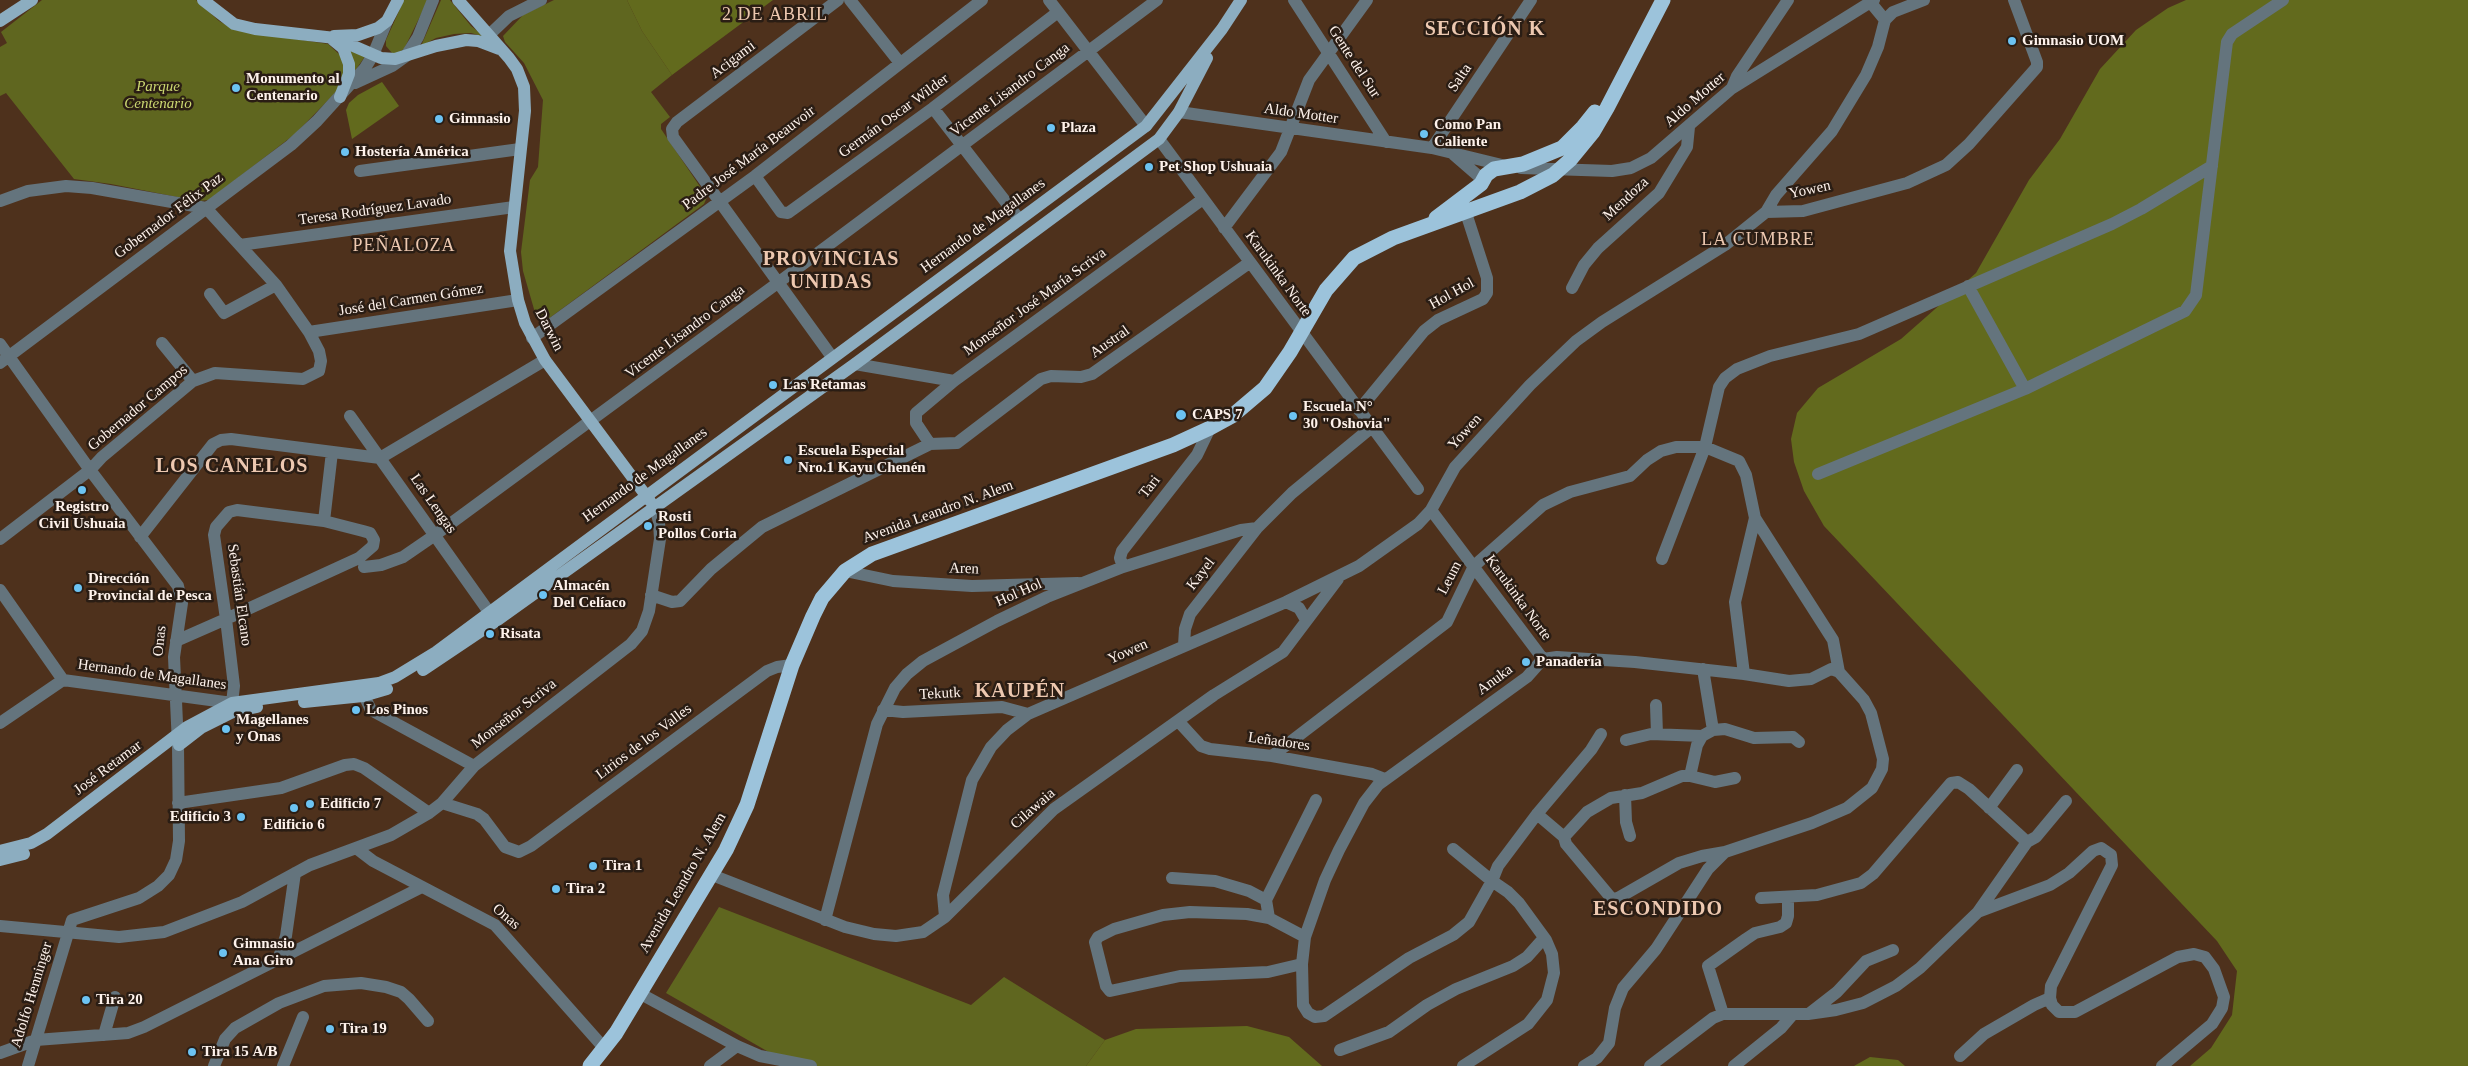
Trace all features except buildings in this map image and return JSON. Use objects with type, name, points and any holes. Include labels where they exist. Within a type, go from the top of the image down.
[{"type":"highway","name":"Avenida Leandro N. Alem","points":[[590,1066],[604,1050],[712,875],[747,805],[792,665],[822,598],[845,571],[872,554],[1173,445],[1210,428],[1246,406],[1265,388],[1290,352],[1326,290],[1354,258],[1373,247],[1520,192],[1560,170],[1593,132],[1663,0]]},
{"type":"highway","name":"Avenida Leandro N. Alem","points":[[1418,230],[1443,214],[1482,182],[1490,172],[1514,166],[1556,150],[1573,137],[1592,116],[1632,60]]},
{"type":"highway","points":[[1514,166],[1526,177],[1520,192]]},
{"type":"highway","points":[[1482,182],[1486,194],[1497,200]]},
{"type":"main road","points":[[0,21],[32,0]]},
{"type":"main road","points":[[203,0],[225,20],[244,28],[328,36],[368,33],[389,17]]},
{"type":"main road","name":"Gobernador Félix Paz","points":[[389,17],[398,0]]},
{"type":"main road","name":"Darwin","points":[[458,0],[504,51],[517,69],[524,87],[524,111],[510,251],[518,300],[532,338],[545,360],[655,507]]},
{"type":"main road","name":"Hernando de Magallanes","points":[[232,703],[361,691],[414,666],[1146,126],[1222,29],[1241,0]]},
{"type":"main road","name":"Hernando de Magallanes","points":[[178,741],[233,712],[399,684],[440,660],[855,364],[1159,139],[1179,112],[1222,29]]},
{"type":"main road","points":[[328,36],[373,55],[388,59],[466,40],[490,44],[504,51]]},
{"type":"main road","points":[[328,36],[343,48],[349,64],[349,74],[340,97]]},
{"type":"main road","name":"José Retamar","points":[[0,860],[35,851],[51,841],[178,741],[198,720],[232,703]]},
{"type":"main road","name":"José Retamar","points":[[0,851],[31,844],[178,741]]},
{"type":"street","points":[[387,0],[389,17]]},
{"type":"street","name":"Gobernador Félix Paz","points":[[350,86],[392,66],[406,56],[418,37],[433,0]]},
{"type":"street","points":[[489,35],[509,16],[541,0]]},
{"type":"street","name":"Acigami","points":[[720,200],[673,136],[672,129],[677,122],[838,0]]},
{"type":"street","points":[[850,0],[900,63]]},
{"type":"street","name":"Padre José María Beauvoir","points":[[532,338],[755,176],[982,0]]},
{"type":"street","points":[[1049,0],[1146,126]]},
{"type":"street","name":"Vicente Lisandro Canga","points":[[364,567],[392,562],[403,557],[435,535],[592,421],[1157,0]]},
{"type":"street","name":"Gente del Sur","points":[[1294,0],[1386,142]]},
{"type":"street","points":[[1224,228],[1281,152],[1309,80],[1328,51],[1367,0]]},
{"type":"street","name":"Salta","points":[[1432,148],[1531,0]]},
{"type":"street","points":[[1731,89],[1737,76],[1788,0]]},
{"type":"street","points":[[1766,212],[1776,195],[1832,131],[1854,96],[1878,47],[1885,20],[1893,12],[1924,0]]},
{"type":"street","name":"Yowen","points":[[945,917],[943,895],[972,780],[991,747],[1007,730],[1028,714],[1286,602],[1359,566],[1418,524],[1431,510],[1455,467],[1530,385],[1576,341],[1602,322],[1725,245],[1766,212],[1803,211],[1907,183],[1946,165],[1969,144],[2037,67],[2037,62],[2014,0]]},
{"type":"street","points":[[1818,474],[2025,389],[2185,311],[2196,295],[2227,42],[2232,34],[2283,0]]},
{"type":"street","points":[[1873,1],[1885,20]]},
{"type":"street","name":"Aldo Motter","points":[[1179,112],[1432,148],[1514,166],[1560,170],[1612,171],[1631,168],[1651,158],[1731,89],[1873,1]]},
{"type":"street","name":"Germán Oscar Wilder","points":[[755,176],[781,212],[788,213],[933,108],[1058,12]]},
{"type":"street","name":"Gobernador Félix Paz","points":[[4,360],[292,145],[350,86],[373,55],[389,17]]},
{"type":"street","points":[[933,108],[1019,219]]},
{"type":"street","name":"Mendoza","points":[[1572,288],[1584,265],[1598,248],[1659,193],[1688,147],[1689,127]]},
{"type":"street","name":"Karukinka Norte","points":[[1159,139],[1418,489]]},
{"type":"street","points":[[360,171],[520,149]]},
{"type":"street","points":[[1449,151],[1482,182]]},
{"type":"street","points":[[1662,559],[1705,447],[1719,387],[1725,378],[1737,369],[1770,356],[1859,334],[2112,224],[2141,209],[2212,166]]},
{"type":"street","points":[[0,201],[41,188],[73,186],[206,208],[276,284],[309,332]]},
{"type":"street","name":"Monseñor José María Scriva","points":[[930,444],[916,423],[916,414],[954,381],[1203,199]]},
{"type":"street","points":[[720,200],[832,357]]},
{"type":"street","name":"Teresa Rodríguez Lavado","points":[[240,245],[514,207]]},
{"type":"street","name":"Hol Hol","points":[[1359,410],[1424,331],[1438,320],[1483,299],[1487,294],[1487,278],[1466,213]]},
{"type":"street","name":"Austral","points":[[930,444],[957,443],[1041,379],[1051,376],[1081,377],[1092,374],[1249,263]]},
{"type":"street","points":[[210,294],[224,313],[276,284]]},
{"type":"street","points":[[1968,286],[2025,389]]},
{"type":"street","name":"José del Carmen Gómez","points":[[309,332],[518,300]]},
{"type":"street","name":"Gobernador Campos","points":[[0,539],[90,470],[102,457],[193,381],[215,372],[303,379],[319,371],[321,361],[309,332]]},
{"type":"street","points":[[162,343],[193,381]]},
{"type":"street","name":"Onas","points":[[0,344],[4,360],[178,586],[181,594],[174,657],[178,741],[176,860],[169,875],[158,886],[139,898],[72,920],[68,934]]},
{"type":"street","points":[[140,537],[213,444],[222,440],[231,439],[380,458],[545,360]]},
{"type":"street","points":[[855,364],[954,381]]},
{"type":"street","name":"Las Lengas","points":[[350,416],[489,612]]},
{"type":"street","points":[[1257,528],[1292,492],[1372,427]]},
{"type":"street","name":"Tari","points":[[1123,567],[1120,558],[1122,551],[1197,455],[1210,428]]},
{"type":"street","points":[[651,595],[672,602],[680,601],[711,569],[762,527],[930,444]]},
{"type":"street","name":"Leum","points":[[1272,756],[1447,622],[1474,566],[1543,505],[1570,492],[1630,476],[1647,460],[1661,451],[1676,447],[1705,447]]},
{"type":"street","points":[[1705,447],[1739,461],[1746,474],[1756,518],[1833,640],[1838,655],[1839,672]]},
{"type":"street","points":[[324,522],[332,452]]},
{"type":"street","name":"Darwin","points":[[651,595],[660,539],[659,522],[655,507]]},
{"type":"street","name":"Sebastián Elcano","points":[[226,619],[359,558],[373,546],[374,540],[370,533],[324,522],[236,510],[224,516],[216,526],[214,535],[234,686],[232,703]]},
{"type":"street","name":"Karukinka Norte","points":[[1431,510],[1543,659]]},
{"type":"street","points":[[1744,674],[1735,602],[1756,518]]},
{"type":"street","name":"Hol Hol","points":[[825,920],[876,724],[895,688],[907,674],[924,661],[997,621],[1084,583],[1123,567],[1241,530],[1257,528]]},
{"type":"street","name":"Kayel","points":[[1184,645],[1184,629],[1190,614],[1257,528]]},
{"type":"street","name":"Aren","points":[[845,571],[893,581],[972,586],[1084,583]]},
{"type":"street","name":"Cilawaia","points":[[712,875],[825,920],[874,934],[896,936],[923,932],[945,917],[1054,809],[1179,722],[1220,690],[1283,652],[1292,643],[1306,620],[1340,577]]},
{"type":"street","points":[[0,590],[63,680]]},
{"type":"street","name":"Monseñor Scriva","points":[[0,926],[68,934],[119,937],[164,932],[242,902],[294,873],[328,857],[391,835],[442,803],[474,766],[631,644],[645,624],[651,595]]},
{"type":"street","points":[[1286,602],[1300,608],[1306,620]]},
{"type":"street","points":[[176,641],[226,619]]},
{"type":"street","points":[[1537,814],[1564,837],[1566,844],[1599,880],[1612,898],[1618,898],[1679,863],[1725,852],[1812,823],[1848,808],[1872,788],[1879,778],[1883,760],[1871,713],[1864,700],[1839,672],[1831,669],[1810,678],[1789,681],[1635,662],[1543,659]]},
{"type":"street","name":"Anuka","points":[[1492,881],[1469,922],[1462,929],[1409,958],[1324,1016],[1315,1017],[1308,1013],[1303,1005],[1302,964],[1305,937],[1325,880],[1364,803],[1385,779],[1527,677],[1543,659]]},
{"type":"street","name":"Lirios de los Valles","points":[[442,803],[477,814],[484,819],[505,847],[518,852],[531,846],[768,671],[776,666],[792,665]]},
{"type":"street","points":[[1690,776],[1697,745],[1708,733],[1703,669]]},
{"type":"street","name":"Hernando de Magallanes","points":[[0,723],[63,680],[175,693],[232,703]]},
{"type":"street","points":[[361,691],[371,710],[474,766]]},
{"type":"street","points":[[1656,705],[1657,734]]},
{"type":"street","name":"Tekutk","points":[[883,710],[903,712],[1002,707],[1028,714]]},
{"type":"street","name":"Leñadores","points":[[1179,722],[1201,746],[1210,750],[1272,756],[1372,774],[1385,779]]},
{"type":"street","points":[[1626,740],[1657,734],[1708,733],[1725,729],[1754,738],[1793,737],[1799,742]]},
{"type":"street","points":[[1492,881],[1498,866],[1537,814],[1591,750],[1601,734]]},
{"type":"street","points":[[178,803],[281,788],[345,765],[354,764],[364,768],[428,813]]},
{"type":"street","points":[[1990,808],[2017,770]]},
{"type":"street","points":[[1564,837],[1594,806],[1611,798],[1642,793],[1682,776],[1716,782],[1735,778]]},
{"type":"street","points":[[1761,898],[1817,895],[1842,890],[1861,883],[1873,874],[1951,783],[1958,782],[2027,842]]},
{"type":"street","points":[[1624,795],[1626,822],[1630,836]]},
{"type":"street","points":[[1269,918],[1266,900],[1316,800]]},
{"type":"street","points":[[1650,1066],[1713,1018],[1723,1014],[1808,1014],[1836,1010],[1863,1003],[1896,986],[1920,968],[1978,912],[2027,842],[2036,837],[2066,801]]},
{"type":"street","name":"Onas","points":[[356,848],[373,861],[495,925],[604,1050]]},
{"type":"street","points":[[1978,912],[2050,885],[2069,873],[2093,851],[2101,848],[2111,855],[2112,865],[2051,986],[2050,998],[2052,1005],[2059,1012],[2075,1012],[2178,957],[2194,954],[2205,957],[2214,968],[2224,997],[2222,1008],[2212,1024],[2162,1066]]},
{"type":"street","points":[[1453,849],[1508,892],[1519,903],[1544,938],[1552,954],[1554,964],[1554,973],[1547,1000],[1528,1024],[1477,1062],[1463,1066]]},
{"type":"street","points":[[1584,1066],[1597,1058],[1609,1042],[1615,1008],[1623,988],[1656,949],[1708,869],[1725,852]]},
{"type":"street","points":[[278,960],[286,936],[294,873]]},
{"type":"street","points":[[1172,878],[1215,881],[1235,886],[1266,900]]},
{"type":"street","points":[[0,1053],[36,1040],[104,1035],[128,1032],[144,1027],[422,886]]},
{"type":"street","points":[[1723,1014],[1708,966],[1755,933],[1780,928],[1786,923],[1788,898]]},
{"type":"street","points":[[1302,964],[1268,972],[1180,976],[1110,991],[1106,986],[1095,942],[1098,937],[1114,928],[1163,915],[1190,912],[1247,914],[1269,918],[1305,937]]},
{"type":"street","name":"Adolfo Henninger","points":[[28,1066],[68,934]]},
{"type":"street","points":[[1340,1050],[1389,1032],[1427,1005],[1456,989],[1513,966],[1527,957],[1544,938]]},
{"type":"street","points":[[1808,1014],[1837,992],[1866,961],[1893,950]]},
{"type":"street","points":[[214,1066],[224,1038],[235,1028],[279,1003],[324,986],[361,983],[386,987],[401,992],[409,998],[428,1020]]},
{"type":"street","points":[[638,993],[737,1046],[760,1056],[811,1066]]},
{"type":"street","points":[[104,1035],[116,997]]},
{"type":"street","points":[[1960,1056],[1984,1034],[2034,1005],[2050,998]]},
{"type":"street","points":[[1734,1066],[1775,1033],[1793,1014]]},
{"type":"street","points":[[283,1066],[303,1017]]},
{"type":"street","points":[[710,1066],[737,1046]]},
{"type":"green space","name":"Parque Centenario","points":[[42,0],[196,0],[219,21],[235,30],[328,44],[341,56],[345,70],[337,91],[295,134],[209,200],[198,201],[111,184],[74,179],[6,93],[0,96],[0,47],[7,43],[1,32]]},
{"type":"green space","points":[[404,0],[428,0],[404,49],[398,53],[392,53],[386,46],[386,40]]},
{"type":"green space","points":[[441,0],[450,0],[471,26],[485,37],[471,33],[454,34],[436,38],[421,46]]},
{"type":"green space","points":[[554,0],[627,0],[642,31],[672,75],[651,92],[670,117],[661,124],[661,129],[707,197],[704,204],[544,322],[536,316],[523,271],[521,252],[530,180],[538,167],[543,100],[524,63],[505,42],[503,36],[523,15]]},
{"type":"green space","points":[[627,0],[773,0],[672,75],[642,31]]},
{"type":"green space","points":[[2186,0],[2468,0],[2468,1066],[2190,1066],[2211,1048],[2232,1015],[2237,971],[2217,941],[1824,526],[1804,491],[1794,462],[1791,439],[1797,413],[1818,388],[1901,339],[1976,273],[2029,180],[2060,139],[2100,69],[2136,30],[2168,8]]},
{"type":"green space","points":[[346,49],[366,55],[352,75]]},
{"type":"green space","points":[[382,82],[399,106],[352,139],[346,110],[349,103],[358,95]]},
{"type":"green space","points":[[719,907],[971,1005],[1004,977],[1105,1040],[1086,1066],[793,1066],[666,993]]},
{"type":"green space","points":[[1247,1026],[1289,1037],[1322,1066],[1086,1066],[1105,1040],[1136,1029]]},
{"type":"green space","points":[[1870,1057],[1898,1060],[1905,1066],[1854,1066]]},
{"type":"place","name":"Gimnasio UOM","points":[[2012,41]]},
{"type":"place","name":"Monumento al Centenario","points":[[236,88]]},
{"type":"place","name":"Gimnasio","points":[[439,119]]},
{"type":"place","name":"Plaza","points":[[1051,128]]},
{"type":"place","name":"Como Pan Caliente","points":[[1424,134]]},
{"type":"place","name":"Hostería América","points":[[345,152]]},
{"type":"place","name":"Pet Shop Ushuaia","points":[[1149,167]]},
{"type":"place","name":"Las Retamas","points":[[773,385]]},
{"type":"place","name":"CAPS 7","points":[[1181,415]]},
{"type":"place","name":"Escuela N° 30 \"Oshovia\"","points":[[1293,416]]},
{"type":"place","name":"Escuela Especial Nro.1 Kayu Chenén","points":[[788,460]]},
{"type":"place","name":"Registro Civil Ushuaia","points":[[82,490]]},
{"type":"place","name":"Rosti Pollos Coria","points":[[648,526]]},
{"type":"place","name":"Dirección Provincial de Pesca","points":[[78,588]]},
{"type":"place","name":"Almacén Del Celíaco","points":[[543,595]]},
{"type":"place","name":"Risata","points":[[490,634]]},
{"type":"place","name":"Panadería","points":[[1526,662]]},
{"type":"place","name":"Los Pinos","points":[[356,710]]},
{"type":"place","name":"Magellanes y Onas","points":[[226,729]]},
{"type":"place","name":"Edificio 7","points":[[310,804]]},
{"type":"place","name":"Edificio 6","points":[[294,808]]},
{"type":"place","name":"Edificio 3","points":[[241,817]]},
{"type":"place","name":"Tira 1","points":[[593,866]]},
{"type":"place","name":"Tira 2","points":[[556,889]]},
{"type":"place","name":"Gimnasio Ana Giro","points":[[223,953]]},
{"type":"place","name":"Tira 20","points":[[86,1000]]},
{"type":"place","name":"Tira 19","points":[[330,1029]]},
{"type":"place","name":"Tira 15 A/B","points":[[192,1052]]},
{"type":"district","name":"2 DE ABRIL","points":[[775,15]]},
{"type":"district","name":"SECCIÓN K","points":[[1485,30]]},
{"type":"district","name":"LA CUMBRE","points":[[1758,240]]},
{"type":"district","name":"PEÑALOZA","points":[[404,246]]},
{"type":"district","name":"PROVINCIAS UNIDAS","points":[[831,272]]},
{"type":"district","name":"LOS CANELOS","points":[[232,467]]},
{"type":"district","name":"KAUPÉN","points":[[1020,692]]},
{"type":"district","name":"ESCONDIDO","points":[[1658,910]]}]
